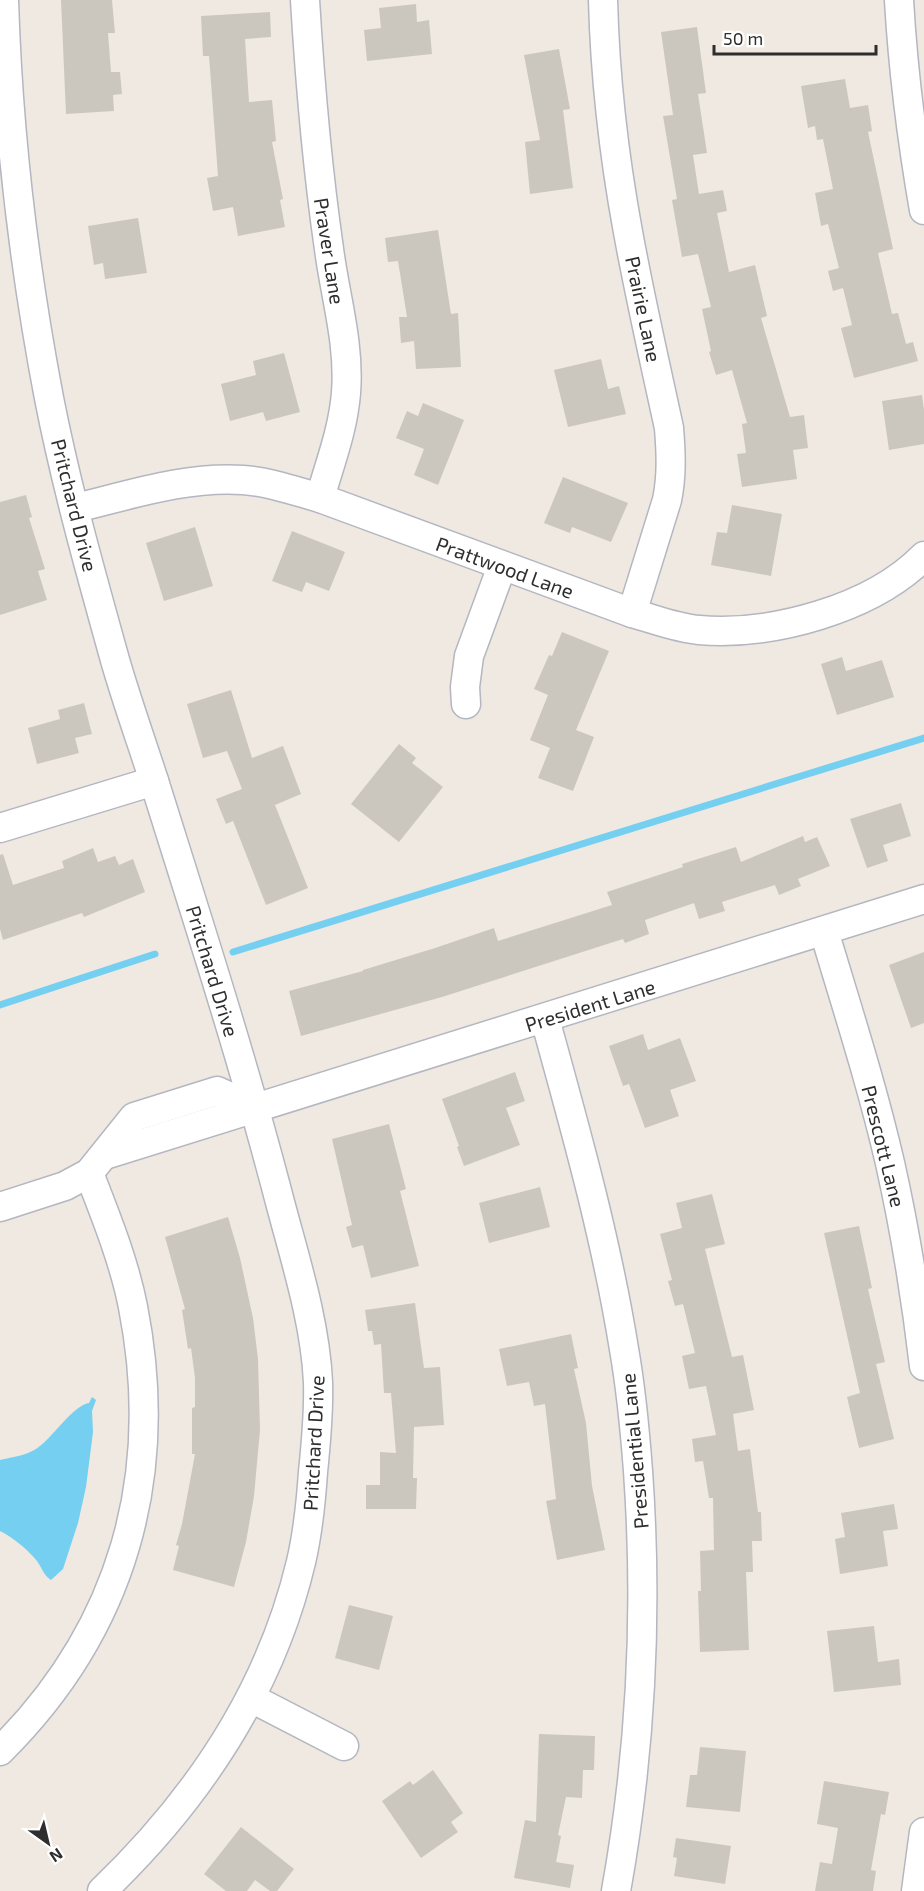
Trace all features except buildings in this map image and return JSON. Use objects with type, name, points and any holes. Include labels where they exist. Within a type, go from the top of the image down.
[{"type":"street","name":"Pritchard Drive","points":[[4,0],[15,172],[50,402],[116,664],[255,1107],[301,1281],[316,1359],[318,1418],[302,1559],[267,1665],[251,1698],[221,1749],[185,1800],[146,1847],[102,1891]]},
{"type":"street","name":"Praver Lane","points":[[305,0],[318,172],[331,268],[344,337],[347,373],[341,429],[320,498]]},
{"type":"street","name":"Prairie Lane","points":[[603,0],[608,85],[620,184],[637,280],[669,428],[671,456],[670,484],[663,520],[632,613]]},
{"type":"street","points":[[899,0],[901,43],[924,210]]},
{"type":"street","name":"Prattwood Lane","points":[[75,508],[172,485],[208,480],[242,480],[262,483],[320,498],[632,613],[697,630],[718,631],[764,627],[854,604],[895,581],[924,556]]},
{"type":"street","points":[[466,704],[465,687],[469,656],[502,566]]},
{"type":"street","points":[[0,828],[154,781]]},
{"type":"street","name":"President Lane","points":[[0,1207],[65,1186],[97,1164],[255,1107],[545,1019],[924,899]]},
{"type":"street","name":"Prescott Lane","points":[[824,931],[890,1163],[917,1303],[924,1366]]},
{"type":"street","name":"Presidential Lane","points":[[545,1019],[588,1175],[610,1271],[625,1352],[635,1435],[643,1602],[640,1690],[627,1828],[616,1891]]},
{"type":"street","points":[[0,1751],[55,1689],[98,1618],[127,1540],[142,1468],[145,1400],[133,1304],[114,1238],[97,1164]]},
{"type":"street","points":[[251,1698],[344,1746]]},
{"type":"street","points":[[916,1891],[924,1832]]},
{"type":"water","points":[[92,1397],[96,1400],[92,1411],[93,1432],[86,1487],[78,1523],[63,1569],[51,1580],[29,1552],[0,1531],[0,1460],[23,1455],[36,1449],[69,1416],[89,1403]]},
{"type":"waterway","points":[[233,952],[924,738]]},
{"type":"waterway","points":[[0,1005],[155,954]]}]
